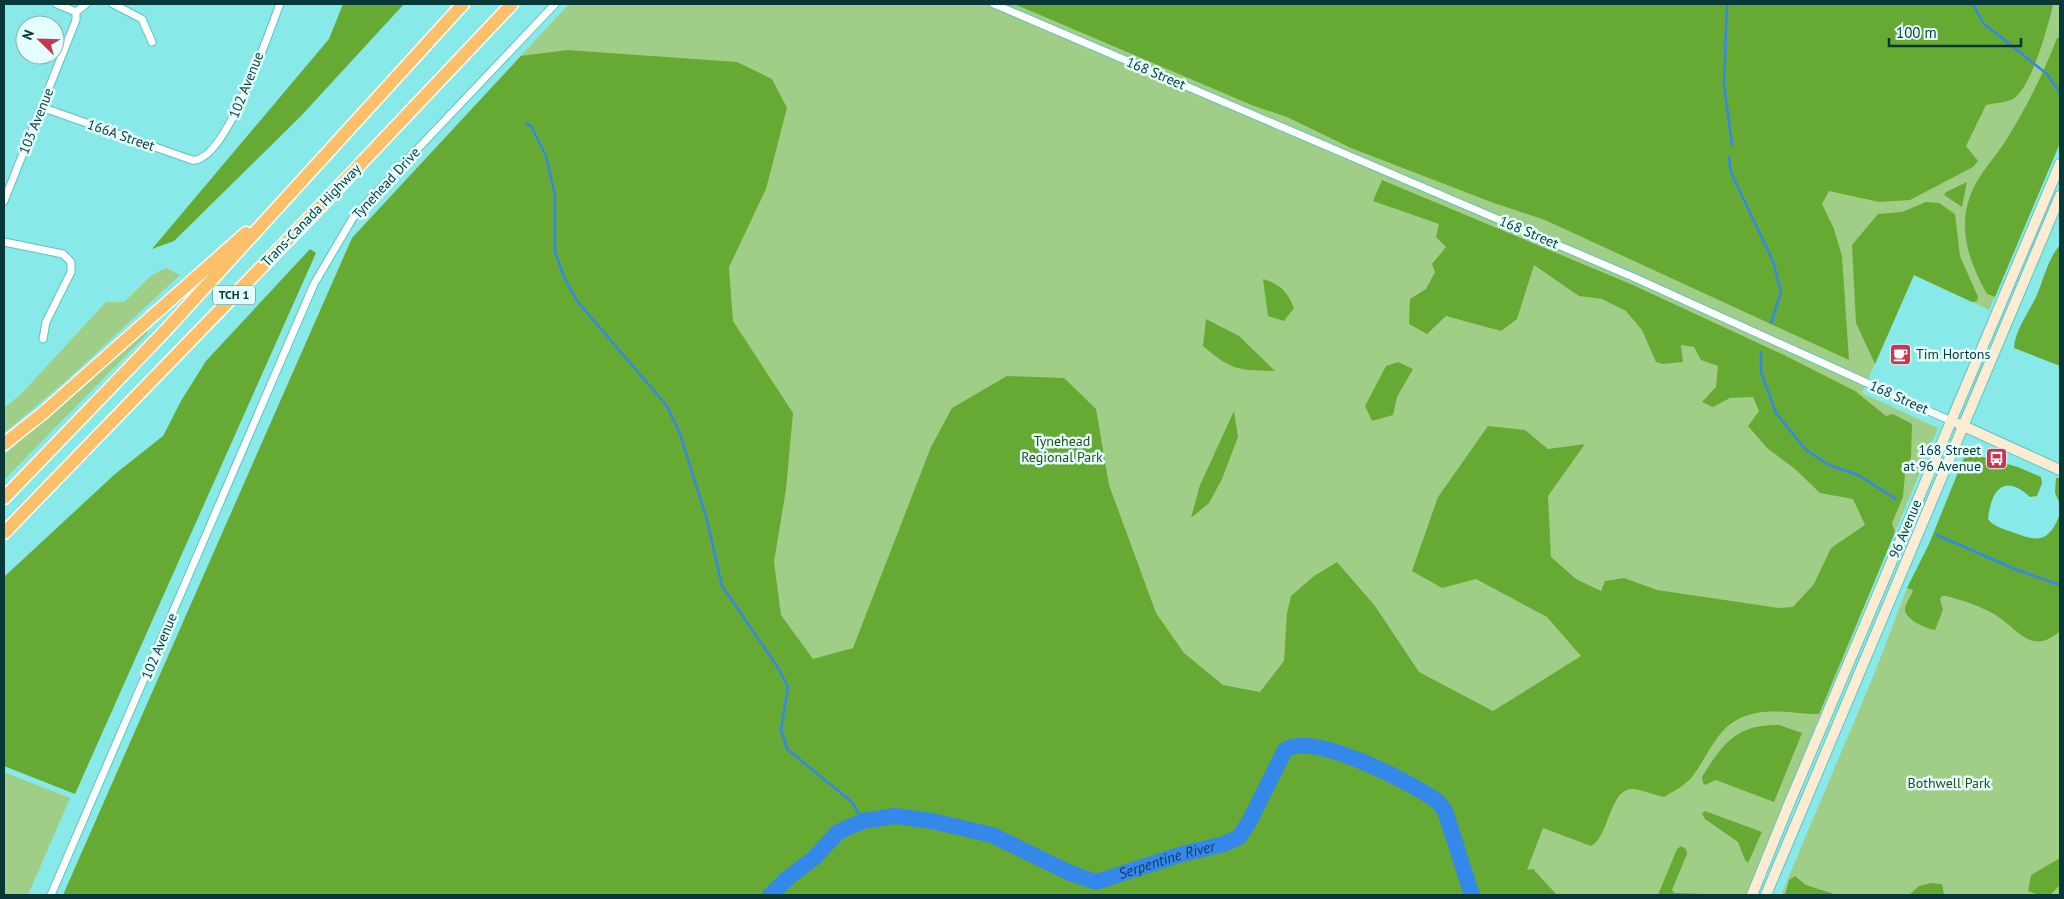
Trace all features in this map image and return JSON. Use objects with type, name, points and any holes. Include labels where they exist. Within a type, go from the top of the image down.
[{"type":"highway","name":"Trans-Canada Highway","points":[[4,498],[165,331],[463,4]]},
{"type":"highway","name":"Trans-Canada Highway","points":[[4,533],[308,219],[512,4]]},
{"type":"highway","points":[[4,444],[42,413],[291,193]]},
{"type":"main road","name":"96 Avenue","points":[[1752,895],[2060,164]]},
{"type":"main road","name":"96 Avenue","points":[[1766,895],[2060,196]]},
{"type":"main road","name":"168 Street","points":[[1951,421],[2060,470]]},
{"type":"street","points":[[57,4],[76,12],[86,4]]},
{"type":"street","points":[[112,4],[142,18],[152,42]]},
{"type":"street","name":"102 Avenue","points":[[201,159],[216,146],[230,125],[280,4]]},
{"type":"street","name":"Tynehead Drive","points":[[267,396],[314,284],[354,216],[555,4]]},
{"type":"street","name":"168 Street","points":[[994,4],[1633,277],[1951,421]]},
{"type":"street","name":"103 Avenue","points":[[4,201],[76,20],[76,12]]},
{"type":"street","name":"166A Street","points":[[41,107],[192,160],[201,159]]},
{"type":"street","points":[[4,242],[63,254],[71,262],[71,272],[46,322],[43,339]]},
{"type":"street","name":"102 Avenue","points":[[51,895],[267,396]]},
{"type":"green space","points":[[343,4],[404,4],[301,116],[174,241],[152,249],[329,39]]},
{"type":"green space","name":"Tynehead Regional Park","points":[[569,4],[2060,4],[2060,143],[1989,310],[1914,275],[1862,393],[1938,428],[1746,895],[63,895],[352,238]]},
{"type":"green space","points":[[1014,4],[2053,4],[2048,26],[2033,70],[2020,93],[2013,99],[1986,105],[1966,146],[1978,161],[1973,167],[1910,200],[1879,202],[1829,191],[1822,204],[1834,229],[1842,256],[1849,360],[1545,220],[1491,202],[1351,148],[1287,117],[1254,106]]},
{"type":"green space","points":[[2060,37],[2060,143],[1995,297],[1987,294],[1973,266],[1966,237],[1967,208],[1971,193],[1979,178],[2015,125],[2041,76],[2057,38]]},
{"type":"green space","points":[[567,50],[737,62],[772,79],[787,108],[766,189],[729,267],[733,321],[793,413],[786,489],[774,562],[781,615],[813,659],[853,648],[931,447],[952,408],[1007,376],[1064,378],[1096,409],[1109,485],[1156,613],[1184,653],[1223,685],[1260,692],[1284,661],[1287,613],[1291,596],[1314,576],[1337,562],[1375,606],[1419,672],[1493,711],[1581,656],[1547,617],[1476,579],[1442,588],[1412,571],[1438,497],[1488,426],[1525,430],[1548,449],[1585,444],[1548,496],[1551,557],[1576,579],[1601,591],[1605,581],[1624,578],[1657,590],[1779,608],[1793,607],[1814,584],[1831,548],[1865,525],[1853,499],[1820,493],[1795,469],[1767,448],[1748,426],[1759,411],[1753,397],[1730,398],[1713,407],[1702,402],[1716,387],[1718,366],[1701,360],[1694,347],[1681,345],[1683,362],[1663,364],[1656,362],[1642,330],[1626,311],[1602,299],[1579,296],[1534,265],[1517,319],[1501,331],[1446,316],[1427,334],[1409,324],[1410,299],[1426,289],[1435,272],[1432,264],[1446,247],[1436,237],[1439,224],[1373,201],[1382,180],[1633,285],[1788,357],[1855,391],[1886,416],[1893,414],[1912,424],[1911,458],[1905,474],[1903,497],[1892,523],[1895,532],[1819,714],[1762,712],[1747,715],[1736,721],[1719,736],[1692,777],[1679,788],[1664,797],[1633,789],[1625,791],[1619,796],[1602,833],[1591,846],[1543,828],[1527,870],[1533,869],[1557,895],[63,895],[352,238],[521,56]]},
{"type":"green space","points":[[1967,182],[1962,207],[1944,195],[1946,192]]},
{"type":"green space","points":[[1926,202],[1939,203],[1955,214],[1960,256],[1978,297],[1977,301],[1972,302],[1914,275],[1875,364],[1856,323],[1852,245],[1878,214],[1902,212]]},
{"type":"green space","points":[[2060,245],[2060,366],[2014,348],[2020,328],[2037,295],[2049,262]]},
{"type":"green space","points":[[310,249],[316,253],[75,794],[4,766],[4,577],[115,474],[163,436],[181,401],[206,361]]},
{"type":"green space","points":[[166,268],[180,275],[67,380],[4,433],[4,408],[21,394],[106,302],[124,302],[152,275]]},
{"type":"green space","points":[[1263,279],[1274,283],[1286,293],[1294,308],[1284,321],[1268,316]]},
{"type":"green space","points":[[1206,319],[1239,336],[1275,371],[1236,368],[1213,354],[1203,346]]},
{"type":"green space","points":[[145,330],[148,333],[4,480],[4,455]]},
{"type":"green space","points":[[1398,362],[1413,369],[1397,397],[1393,415],[1372,421],[1365,406],[1386,366]]},
{"type":"green space","points":[[1234,411],[1238,437],[1222,479],[1209,503],[1191,518],[1200,485]]},
{"type":"green space","points":[[1972,454],[2018,467],[2041,477],[2042,483],[2037,496],[2030,497],[2013,486],[2000,488],[1992,500],[1988,519],[1992,523],[2000,528],[2026,537],[2039,538],[2050,532],[2060,514],[2060,631],[2050,638],[2033,641],[2025,638],[1989,611],[1946,596],[1942,596],[1940,599],[1943,610],[1935,630],[1917,623],[1906,614],[1906,605],[1913,590],[1907,588],[1929,544],[1963,460],[1966,456]]},
{"type":"green space","points":[[2056,478],[2060,478],[2060,504],[2055,493]]},
{"type":"green space","name":"Bothwell Park","points":[[2060,574],[2060,895],[1781,895],[1875,672],[1907,588]]},
{"type":"green space","points":[[1779,725],[1802,733],[1774,802],[1716,780],[1705,785],[1703,783],[1702,777],[1717,754],[1733,738],[1752,728]]},
{"type":"green space","points":[[4,772],[70,798],[28,895],[4,895]]},
{"type":"green space","points":[[1705,811],[1762,832],[1748,863],[1738,842],[1705,819],[1702,814]]},
{"type":"green space","points":[[1681,846],[1686,849],[1687,854],[1672,890],[1674,893],[1733,895],[1658,895],[1677,849]]},
{"type":"green space","points":[[2060,858],[2060,885],[2050,895],[2039,895],[2028,891],[2031,875]]},
{"type":"green space","points":[[1795,876],[1806,885],[1837,895],[1785,895],[1789,880]]},
{"type":"green space","points":[[1931,883],[1942,884],[1944,895],[1909,895],[1919,886]]},
{"type":"waterway","points":[[1727,4],[1724,84],[1732,145]]},
{"type":"waterway","points":[[1973,4],[1983,23],[2047,74],[2060,93]]},
{"type":"waterway","points":[[526,124],[531,126],[546,156],[555,195],[555,252],[564,277],[577,301],[667,406],[680,434],[707,520],[722,586],[777,666],[788,687],[781,730],[787,749],[852,802],[863,821]]},
{"type":"waterway","points":[[1729,157],[1734,179],[1773,261],[1781,292],[1771,323]]},
{"type":"waterway","points":[[1761,352],[1761,372],[1776,413],[1806,450],[1829,465],[1858,475],[1896,499]]},
{"type":"waterway","points":[[1937,535],[2017,570],[2060,585]]},
{"type":"waterway","name":"Serpentine River","points":[[770,895],[789,877],[814,858],[838,832],[863,821],[895,816],[932,821],[992,835],[1070,873],[1096,882],[1182,854],[1224,844],[1239,837],[1249,822],[1285,750],[1298,746],[1317,747],[1363,762],[1408,783],[1438,802],[1445,811],[1472,895]]},
{"type":"place","name":"Tim Hortons","points":[[1900,354]]},
{"type":"place","name":"168 Street at 96 Avenue","points":[[1997,458]]}]
